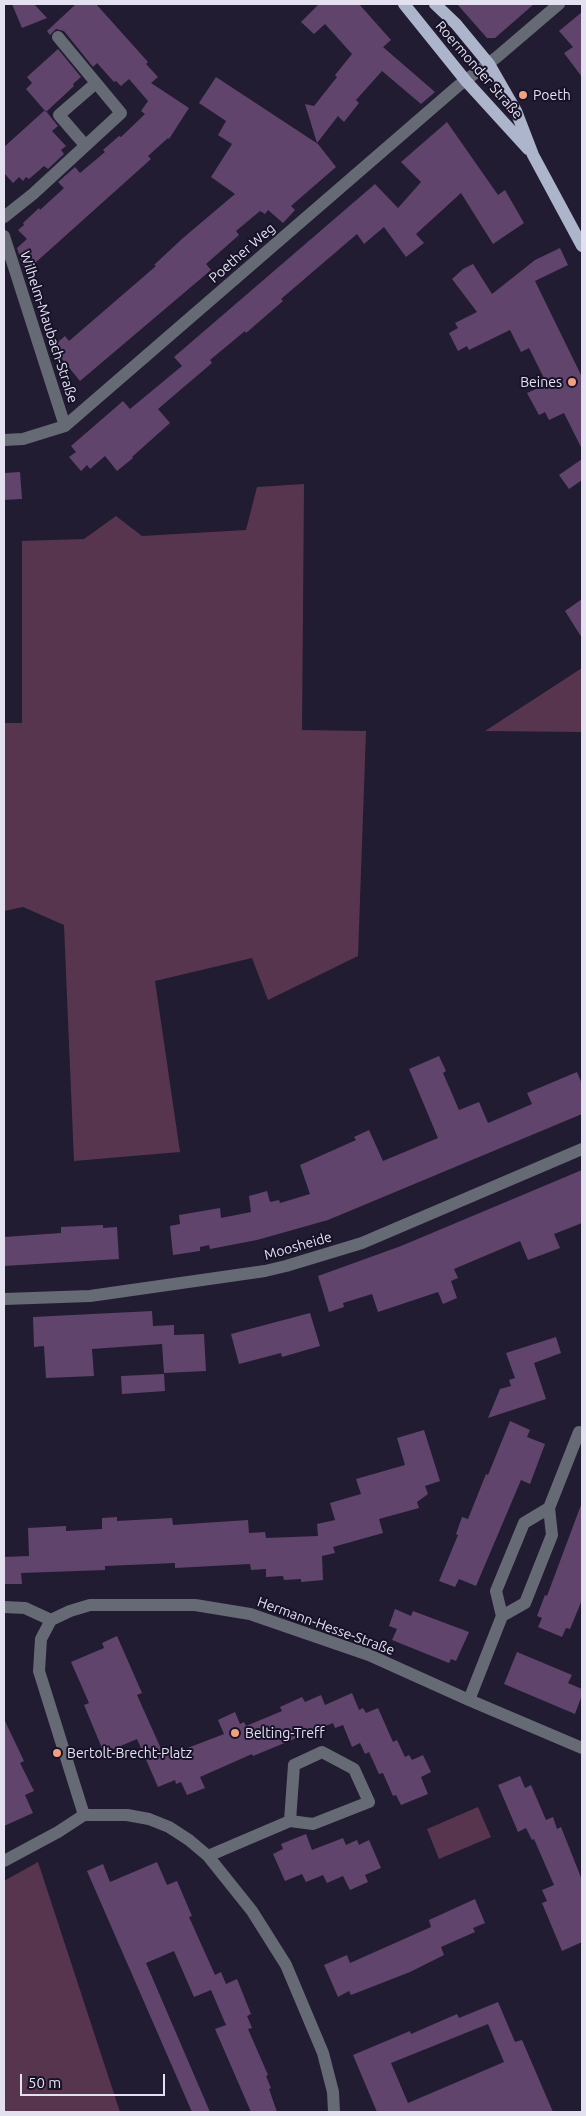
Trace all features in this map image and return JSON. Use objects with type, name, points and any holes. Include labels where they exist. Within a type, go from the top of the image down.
[{"type":"main road","name":"Roermonder Straße","points":[[404,4],[466,81],[533,155]]},
{"type":"main road","name":"Roermonder Straße","points":[[435,4],[456,24],[489,64],[516,111],[533,155],[582,246]]},
{"type":"street","points":[[489,64],[559,4]]},
{"type":"street","points":[[4,217],[33,194],[84,144],[121,113],[58,36]]},
{"type":"street","name":"Poether Weg","points":[[4,440],[23,439],[65,426],[466,81],[489,64]]},
{"type":"street","points":[[84,144],[59,115],[96,83]]},
{"type":"street","name":"Wilhelm-Maubach-Straße","points":[[4,236],[65,426]]},
{"type":"street","name":"Moosheide","points":[[4,1300],[90,1296],[265,1271],[362,1243],[582,1149]]},
{"type":"street","points":[[502,1616],[524,1603],[552,1535],[549,1508],[579,1432]]},
{"type":"street","points":[[468,1700],[502,1616],[496,1591],[524,1523],[549,1508]]},
{"type":"street","name":"Hermann-Hesse-Straße","points":[[51,1620],[70,1611],[90,1605],[195,1605],[250,1614],[369,1655],[468,1700],[582,1748]]},
{"type":"street","points":[[4,1607],[25,1608],[51,1620],[41,1639],[39,1671],[84,1815]]},
{"type":"street","points":[[208,1856],[290,1821],[313,1824],[369,1802],[354,1770],[322,1752],[294,1765],[290,1821]]},
{"type":"street","points":[[4,1861],[58,1832],[84,1815],[127,1815],[149,1819],[169,1827],[189,1840],[208,1856],[252,1911],[286,1965],[323,2052],[333,2092],[334,2112]]},
{"type":"shaded area","points":[[304,484],[302,730],[366,731],[358,956],[268,1000],[252,958],[155,981],[180,1152],[74,1161],[64,925],[23,907],[4,911],[4,723],[22,723],[22,541],[84,539],[116,516],[142,536],[246,530],[257,487]]},
{"type":"shaded area","points":[[582,668],[582,732],[485,731]]},
{"type":"shaded area","points":[[478,1807],[491,1837],[439,1859],[427,1829]]},
{"type":"shaded area","points":[[38,1862],[120,2112],[4,2112],[4,1881]]},
{"type":"building","points":[[12,4],[34,4],[47,18],[22,28]]},
{"type":"building","points":[[76,4],[96,4],[148,62],[146,64],[158,77],[151,83],[189,108],[169,139],[148,156],[151,159],[25,272],[17,248],[27,239],[18,230],[24,225],[23,223],[64,188],[58,182],[75,167],[80,173],[105,152],[103,150],[119,136],[121,137],[145,114],[141,111],[148,101],[129,79],[121,86],[116,81],[114,82],[97,63],[93,67],[64,31],[56,29],[50,35],[47,31]]},
{"type":"building","points":[[319,4],[359,4],[391,40],[383,47],[435,92],[421,104],[382,71],[356,100],[359,103],[344,122],[338,116],[317,143],[305,104],[314,106],[352,54],[325,24],[314,34],[301,22]]},
{"type":"building","points":[[457,4],[534,4],[495,38],[487,38]]},
{"type":"building","points":[[582,12],[582,77],[564,53],[573,47],[559,31]]},
{"type":"building","points":[[58,49],[81,77],[46,112],[26,89],[32,83],[27,77]]},
{"type":"building","points":[[216,77],[318,144],[336,167],[291,206],[295,210],[283,223],[268,210],[265,214],[260,211],[236,231],[239,235],[206,264],[211,270],[80,381],[52,347],[65,336],[69,341],[156,266],[154,265],[183,238],[235,194],[211,177],[232,144],[218,135],[226,121],[199,103]]},
{"type":"building","points":[[45,110],[58,126],[52,131],[66,146],[61,150],[64,154],[48,169],[44,166],[29,179],[26,177],[23,181],[19,177],[13,183],[4,173],[4,147]]},
{"type":"building","points":[[447,122],[498,195],[505,190],[524,223],[493,244],[461,193],[416,234],[424,243],[406,257],[384,227],[364,244],[357,234],[281,299],[283,301],[246,333],[245,331],[210,360],[212,363],[158,409],[170,423],[133,458],[117,471],[105,456],[90,469],[87,465],[81,471],[69,457],[76,452],[71,446],[123,401],[130,409],[182,366],[174,357],[375,184],[398,208],[421,182],[401,162]]},
{"type":"building","points":[[560,248],[568,265],[535,281],[582,377],[582,449],[564,413],[549,420],[545,412],[539,415],[527,393],[547,384],[529,348],[521,352],[510,330],[469,350],[467,346],[458,351],[449,333],[458,328],[455,323],[477,312],[452,279],[463,269],[473,264],[492,294],[535,260]]},
{"type":"building","points":[[582,459],[582,480],[569,489],[559,475]]},
{"type":"building","points":[[20,472],[22,499],[4,500],[4,473]]},
{"type":"building","points":[[582,599],[582,638],[565,611]]},
{"type":"building","points":[[439,1056],[446,1071],[443,1073],[459,1110],[479,1102],[488,1123],[532,1104],[527,1093],[577,1072],[582,1084],[582,1114],[328,1220],[257,1240],[210,1249],[209,1245],[200,1247],[200,1251],[173,1255],[170,1226],[180,1224],[179,1215],[220,1208],[221,1218],[251,1212],[249,1196],[267,1191],[270,1202],[279,1200],[280,1203],[310,1194],[300,1165],[356,1140],[354,1137],[369,1130],[383,1161],[438,1138],[409,1069]]},
{"type":"building","points":[[582,1170],[582,1223],[554,1234],[560,1248],[528,1260],[520,1241],[454,1269],[458,1278],[451,1281],[457,1298],[443,1304],[438,1292],[378,1312],[372,1294],[343,1303],[344,1307],[329,1312],[318,1276],[401,1246]]},
{"type":"building","points":[[103,1225],[103,1228],[117,1227],[119,1259],[4,1266],[4,1237],[61,1233],[61,1227]]},
{"type":"building","points":[[152,1311],[153,1326],[174,1325],[174,1335],[204,1334],[206,1371],[164,1373],[162,1344],[92,1349],[94,1376],[46,1378],[44,1346],[34,1347],[33,1317]]},
{"type":"building","points":[[310,1313],[320,1346],[282,1357],[281,1353],[239,1364],[231,1334]]},
{"type":"building","points":[[556,1337],[561,1353],[534,1363],[546,1399],[488,1418],[500,1389],[511,1386],[509,1380],[515,1378],[506,1353]]},
{"type":"building","points":[[164,1374],[165,1391],[122,1394],[121,1376]]},
{"type":"building","points":[[510,1421],[530,1430],[527,1437],[545,1444],[530,1484],[521,1480],[476,1586],[459,1579],[455,1587],[439,1581],[458,1535],[456,1534],[462,1517],[468,1519]]},
{"type":"building","points":[[424,1430],[440,1481],[425,1486],[428,1494],[417,1502],[419,1508],[379,1519],[383,1533],[333,1547],[335,1553],[322,1556],[323,1580],[301,1582],[301,1579],[284,1580],[283,1576],[266,1577],[266,1569],[251,1570],[250,1564],[175,1568],[175,1563],[105,1566],[105,1570],[21,1573],[22,1584],[4,1584],[4,1557],[29,1556],[28,1528],[66,1526],[66,1531],[102,1529],[102,1518],[117,1517],[117,1521],[172,1518],[173,1525],[248,1520],[249,1533],[265,1532],[266,1538],[318,1536],[317,1524],[335,1520],[330,1503],[361,1494],[356,1479],[405,1465],[397,1438]]},
{"type":"building","points":[[581,1505],[582,1600],[570,1629],[566,1628],[562,1637],[538,1627],[542,1618],[537,1616],[545,1595],[547,1596]]},
{"type":"building","points":[[395,1609],[411,1616],[413,1611],[469,1632],[456,1661],[451,1659],[449,1663],[392,1640],[397,1629],[389,1626]]},
{"type":"building","points":[[117,1636],[142,1693],[137,1695],[162,1751],[168,1748],[172,1754],[224,1734],[218,1720],[235,1712],[240,1724],[244,1722],[246,1726],[282,1711],[280,1707],[302,1697],[305,1702],[321,1695],[325,1705],[352,1693],[359,1710],[363,1708],[366,1713],[378,1708],[393,1742],[397,1740],[405,1757],[409,1755],[412,1760],[423,1755],[431,1772],[421,1777],[428,1794],[401,1805],[396,1795],[393,1796],[383,1773],[379,1774],[369,1752],[365,1754],[360,1743],[352,1747],[343,1725],[335,1728],[333,1723],[253,1756],[252,1754],[200,1777],[205,1788],[187,1795],[181,1782],[176,1784],[175,1780],[158,1787],[137,1739],[104,1753],[84,1705],[89,1703],[71,1662],[104,1648],[102,1643]]},
{"type":"building","points":[[517,1652],[572,1675],[568,1683],[582,1689],[582,1695],[575,1714],[504,1684]]},
{"type":"building","points":[[4,1719],[24,1761],[20,1763],[34,1791],[25,1795],[33,1813],[4,1826]]},
{"type":"building","points":[[520,1776],[525,1788],[531,1785],[546,1820],[553,1817],[557,1829],[561,1827],[582,1880],[582,1942],[562,1951],[542,1903],[547,1901],[542,1890],[554,1885],[534,1839],[532,1840],[526,1828],[518,1832],[498,1785]]},
{"type":"building","points":[[306,1834],[312,1850],[343,1838],[346,1845],[357,1840],[359,1845],[369,1840],[381,1868],[365,1875],[368,1882],[350,1890],[343,1876],[327,1883],[323,1875],[306,1882],[302,1874],[285,1881],[273,1854],[283,1849],[281,1844]]},
{"type":"building","points":[[157,1862],[167,1885],[177,1881],[192,1916],[189,1917],[215,1975],[221,1972],[226,1984],[237,1979],[251,2014],[247,2016],[252,2028],[248,2029],[268,2075],[266,2076],[271,2088],[269,2089],[277,2112],[251,2112],[215,2029],[226,2025],[211,1990],[194,1997],[174,1951],[146,1963],[210,2112],[192,2112],[87,1871],[103,1864],[110,1882]]},
{"type":"building","points":[[475,1899],[485,1923],[473,1928],[475,1932],[441,1947],[444,1955],[410,1972],[351,1995],[349,1991],[338,1997],[324,1965],[347,1955],[350,1963],[431,1927],[429,1920]]},
{"type":"building","points":[[498,2002],[515,2042],[522,2040],[553,2112],[377,2112],[353,2055],[410,2031],[411,2034],[457,2014],[459,2018]],"holes":[[[488,2024],[504,2062],[408,2103],[391,2063]]]},
{"type":"place","name":"Poeth","points":[[523,95]]},
{"type":"place","name":"Beines","points":[[572,382]]},
{"type":"place","name":"Belting-Treff","points":[[235,1733]]},
{"type":"place","name":"Bertolt-Brecht-Platz","points":[[57,1753]]}]
